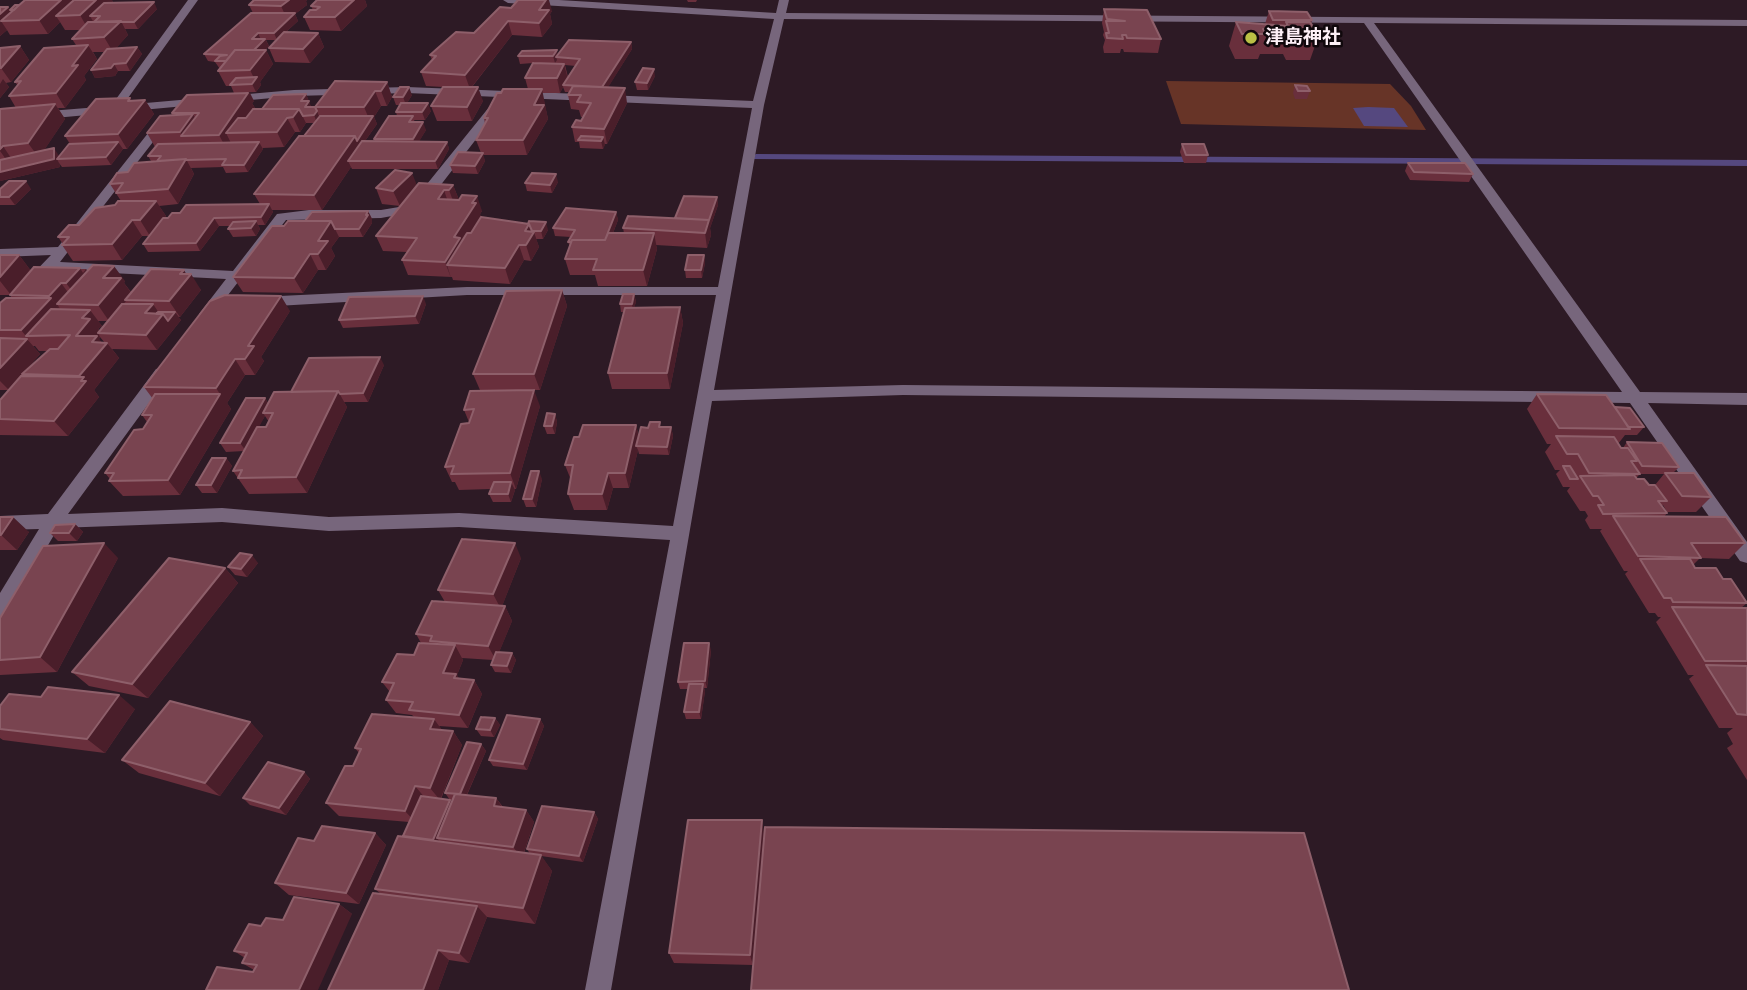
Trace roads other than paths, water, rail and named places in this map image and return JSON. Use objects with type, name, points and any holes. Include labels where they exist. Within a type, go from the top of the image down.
[{"type":"street","points":[[114,109],[193,0]]},
{"type":"street","points":[[508,0],[705,6],[782,16],[1312,14],[1366,19],[1747,23]]},
{"type":"street","points":[[598,990],[758,105],[784,0]]},
{"type":"street","points":[[1366,19],[1747,556]]},
{"type":"street","points":[[0,119],[294,93],[407,90],[758,105]]},
{"type":"street","points":[[228,303],[237,275],[282,217],[309,214],[382,214],[404,210],[428,192],[505,94]]},
{"type":"street","points":[[0,316],[49,267],[178,102]]},
{"type":"street","points":[[0,253],[61,251]]},
{"type":"street","points":[[49,267],[237,275]]},
{"type":"street","points":[[201,321],[228,303],[467,291],[725,291]]},
{"type":"street","points":[[0,610],[53,521],[168,366]]},
{"type":"street","points":[[705,396],[903,390],[1747,399]]},
{"type":"street","points":[[0,523],[222,515],[329,524],[459,520],[680,534]]},
{"type":"waterway","points":[[756,157],[1747,163]]},
{"type":"place","name":"津島神社","points":[[1251,38]]}]
